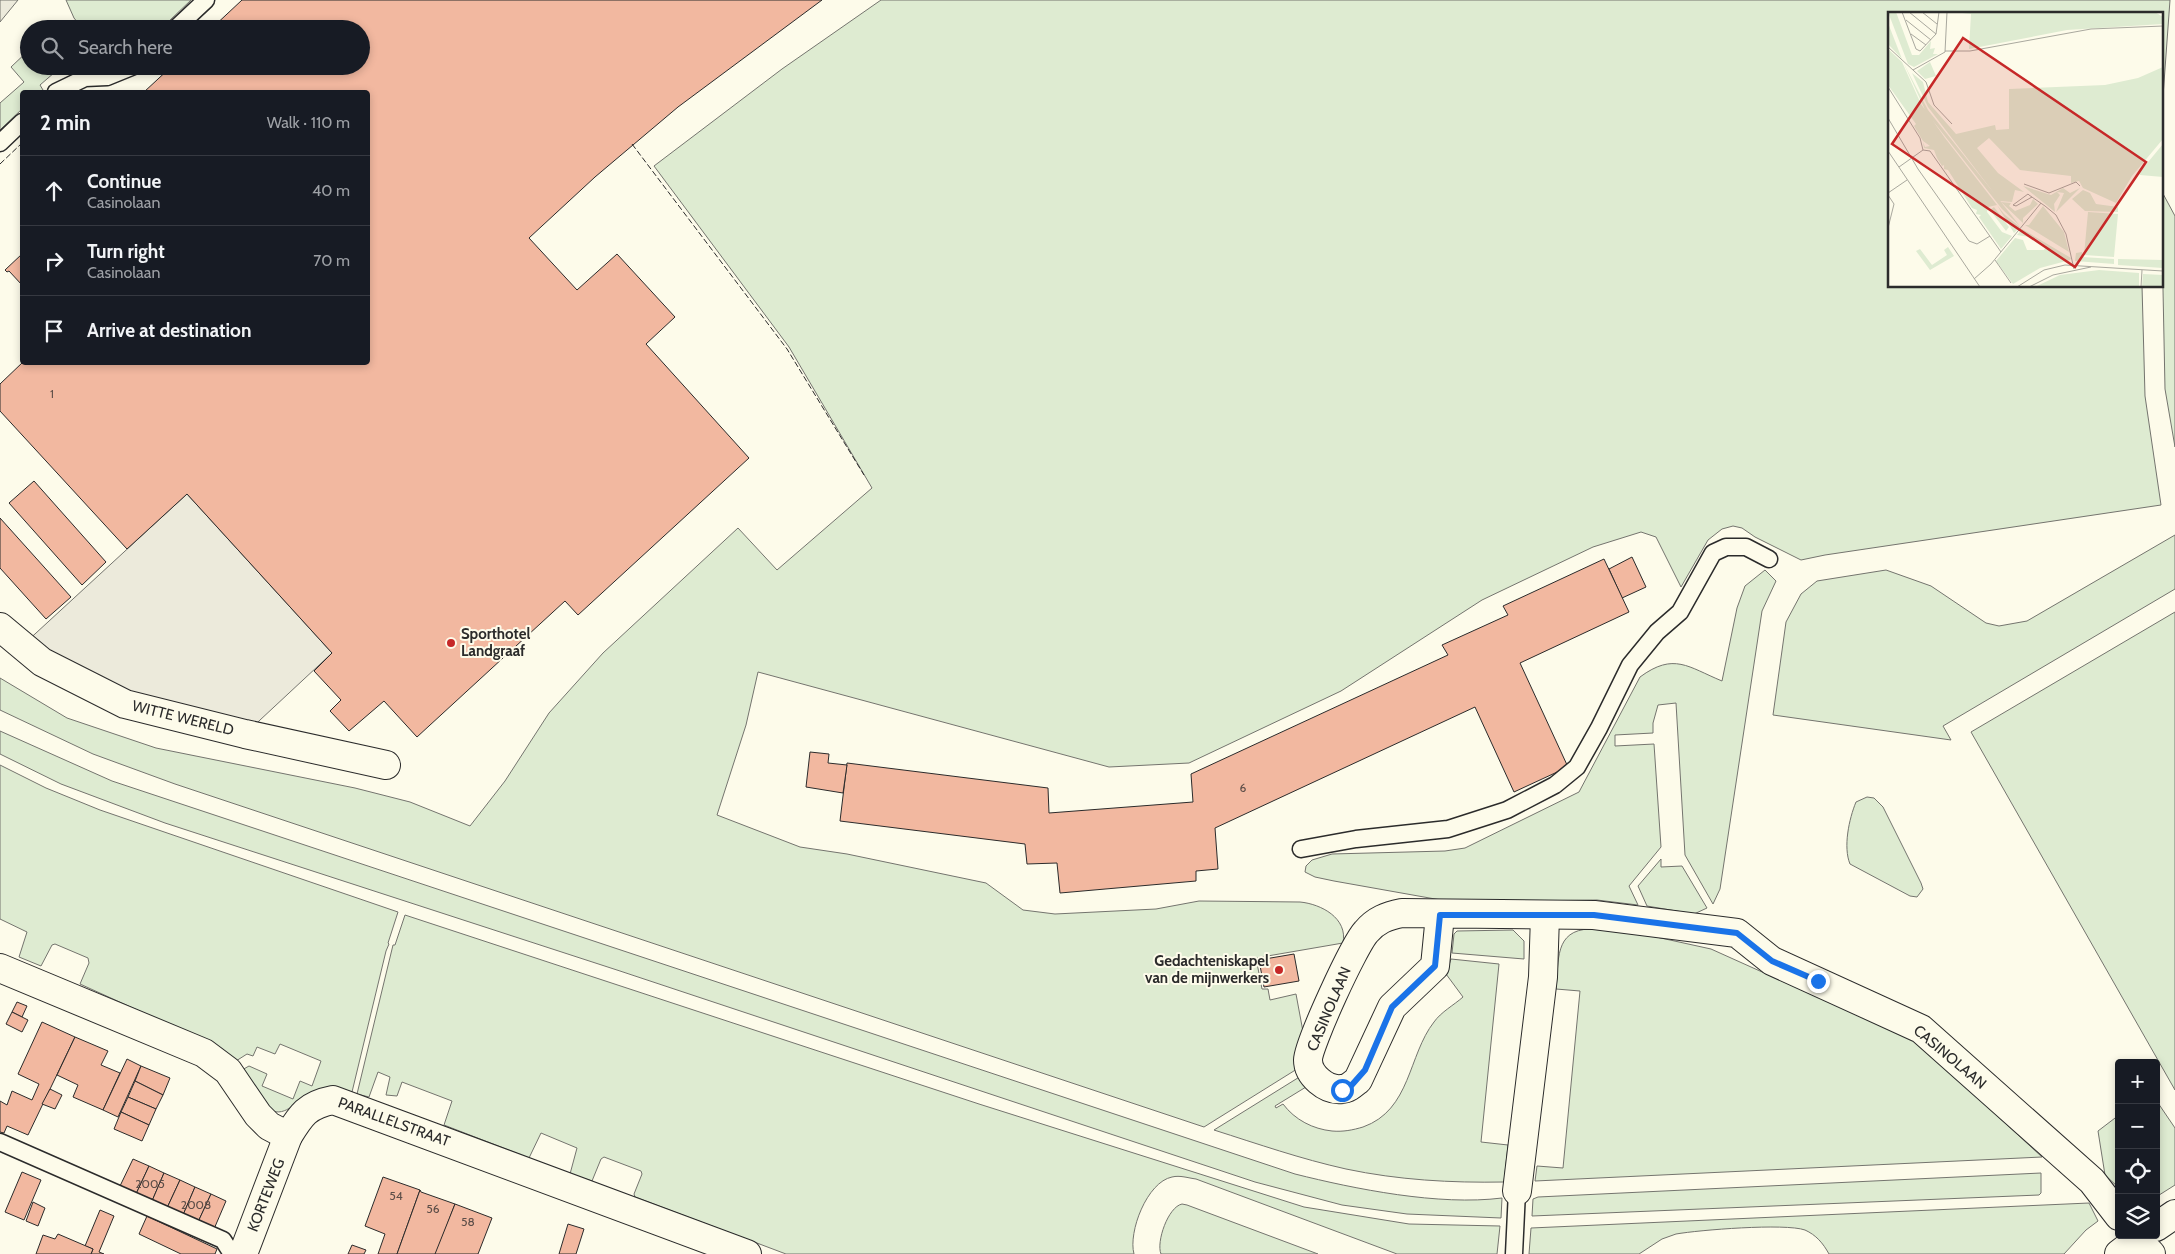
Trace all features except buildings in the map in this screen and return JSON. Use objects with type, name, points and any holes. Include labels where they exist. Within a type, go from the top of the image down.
[{"type":"street","name":"WITTE WERELD","points":[[0,627],[42,662],[125,704],[245,734],[386,765]]},
{"type":"street","name":"CASINOLAAN","points":[[1440,915],[1435,966],[1392,1007],[1358,1080],[1350,1087],[1342,1090],[1332,1089],[1322,1084],[1309,1068],[1308,1059],[1340,978],[1365,933],[1384,917],[1402,912],[1440,915],[1594,915],[1737,933],[1772,961],[1921,1029],[2092,1181],[2115,1211]]},
{"type":"street","points":[[1517,1191],[1543,978],[1545,916]]},
{"type":"street","points":[[0,968],[216,1060],[228,1071],[258,1114],[269,1126],[288,1136]]},
{"type":"street","name":"PARALLELSTRAAT","points":[[288,1136],[305,1111],[317,1103],[332,1100],[747,1254]]},
{"type":"street","name":"KORTEWEG","points":[[243,1254],[288,1136]]},
{"type":"street","points":[[2140,1241],[2175,1214]]},
{"type":"lane","points":[[185,20],[206,0]]},
{"type":"lane","points":[[60,90],[85,78],[112,75]]},
{"type":"lane","points":[[0,143],[20,124]]},
{"type":"lane","points":[[1301,849],[1356,839],[1448,829],[1508,810],[1555,784],[1577,767],[1600,728],[1630,665],[1657,632],[1680,612],[1712,553],[1726,547],[1746,547],[1769,559]]},
{"type":"lane","points":[[0,1142],[223,1240],[232,1254]]},
{"type":"lane","points":[[1514,1254],[1517,1191]]},
{"type":"green space","points":[[66,0],[191,0],[170,20],[76,20]]},
{"type":"green space","points":[[881,0],[2170,0],[2162,110],[2162,12],[1888,12],[1888,288],[2142,288],[2145,396],[2161,505],[1801,560],[1755,537],[1742,528],[1733,526],[1722,529],[1708,540],[1681,587],[1656,537],[1641,532],[1593,547],[1482,600],[1341,691],[1189,763],[1109,767],[758,672],[746,725],[717,815],[800,847],[847,854],[986,883],[1023,910],[1055,914],[1156,909],[1199,901],[1300,902],[1324,909],[1337,920],[1341,926],[1343,943],[1256,958],[1262,989],[1268,989],[1270,1000],[1296,994],[1304,1037],[1297,1069],[1204,1127],[175,784],[93,754],[0,710],[0,678],[67,718],[156,748],[355,788],[410,802],[470,826],[505,781],[549,713],[603,653],[738,528],[777,570],[872,488],[789,347],[654,166],[782,69]]},
{"type":"green space","points":[[20,58],[20,75],[52,75],[40,85],[43,90],[20,90],[20,111],[0,130],[0,103],[24,82],[11,67]]},
{"type":"green space","points":[[2162,192],[2175,216],[2175,447],[2165,389]]},
{"type":"green space","points":[[2175,535],[2175,589],[1943,726],[1951,740],[1773,715],[1786,622],[1801,594],[1817,581],[1886,570],[1931,586],[1986,623],[1999,626],[2027,621]]},
{"type":"green space","points":[[1765,570],[1776,581],[1762,611],[1720,889],[1713,904],[1685,855],[1676,703],[1658,705],[1653,723],[1653,733],[1615,735],[1615,746],[1654,744],[1661,847],[1629,886],[1638,905],[1597,900],[1452,902],[1334,881],[1315,877],[1305,872],[1306,866],[1312,860],[1332,854],[1445,851],[1465,848],[1579,792],[1640,677],[1662,665],[1681,664],[1722,681],[1737,608],[1745,586]]},
{"type":"green space","points":[[2175,612],[2175,1090],[2160,1064],[2160,1059],[2157,1059],[1971,732]]},
{"type":"green space","points":[[0,731],[112,781],[1295,1174],[1397,1195],[1452,1200],[1502,1198],[1501,1218],[1407,1214],[1342,1205],[1255,1182],[620,971],[165,823],[61,784],[0,754]]},
{"type":"green space","points":[[0,765],[46,788],[100,810],[398,912],[388,943],[352,1092],[337,1089],[320,1090],[310,1093],[282,1112],[270,1110],[242,1070],[249,1066],[267,1074],[262,1086],[293,1099],[300,1081],[312,1086],[321,1061],[280,1044],[275,1054],[257,1047],[253,1056],[247,1054],[236,1061],[221,1048],[80,984],[89,963],[88,958],[55,944],[52,945],[41,966],[19,957],[27,932],[0,919]]},
{"type":"green space","points":[[1867,797],[1874,798],[1883,807],[1921,883],[1923,889],[1917,897],[1910,896],[1850,864],[1847,841],[1851,816],[1856,802]]},
{"type":"green space","points":[[1661,859],[1661,867],[1682,866],[1707,908],[1694,914],[1647,906],[1638,886]]},
{"type":"green space","points":[[405,915],[979,1104],[1304,1207],[1409,1224],[1500,1226],[1497,1254],[1397,1254],[1196,1179],[1178,1176],[1163,1181],[1147,1198],[1141,1209],[1134,1233],[1134,1254],[786,1254],[635,1197],[634,1194],[642,1174],[641,1171],[604,1157],[601,1159],[592,1181],[570,1174],[577,1148],[541,1133],[529,1158],[444,1125],[452,1101],[402,1082],[397,1096],[386,1095],[390,1077],[378,1072],[369,1097],[357,1094],[393,945],[395,945]]},
{"type":"green space","points":[[1590,929],[1638,933],[1711,949],[1911,1039],[2042,1157],[1535,1181],[1537,1166],[1563,1168],[1580,991],[1556,989],[1559,958],[1564,941],[1570,935],[1578,931]]},
{"type":"green space","points":[[1513,930],[1524,941],[1524,959],[1452,953],[1454,934],[1457,931]]},
{"type":"green space","points":[[1451,959],[1499,964],[1481,1142],[1508,1145],[1504,1182],[1425,1180],[1366,1173],[1313,1161],[1214,1130],[1301,1076],[1306,1087],[1275,1106],[1276,1108],[1283,1104],[1293,1115],[1305,1123],[1332,1131],[1344,1131],[1363,1127],[1379,1119],[1391,1108],[1400,1095],[1425,1035],[1437,1018],[1463,997],[1446,974]]},
{"type":"green space","points":[[2160,1106],[2175,1128],[2175,1185],[2160,1194]]},
{"type":"green space","points":[[2115,1118],[2115,1184],[2105,1175],[2098,1131]]},
{"type":"green space","points":[[2041,1173],[2041,1193],[2039,1195],[1532,1216],[1533,1199],[1538,1197]]},
{"type":"green space","points":[[2089,1203],[2098,1221],[2086,1230],[2064,1254],[1829,1254],[1813,1234],[1805,1230],[1761,1227],[1676,1234],[1662,1239],[1639,1254],[1529,1254],[1531,1228]]},
{"type":"green space","points":[[1182,1204],[1318,1254],[1161,1254],[1160,1242],[1164,1226],[1172,1211]]},
{"type":"shaded area","points":[[0,0],[18,0],[0,22]]},
{"type":"shaded area","points":[[187,494],[332,653],[245,734],[125,704],[23,645]]},
{"type":"fence","points":[[632,144],[787,349],[864,475]]},
{"type":"fence","points":[[0,164],[20,145]]},
{"type":"place","name":"Sporthotel Landgraaf","points":[[451,643]]},
{"type":"place","name":"Gedachteniskapel van de mijnwerkers","points":[[1279,970]]},
{"type":"route","points":[[1342,1090],[1350,1087],[1365,1070],[1384,1021],[1392,1007],[1435,966],[1440,915],[1594,915],[1737,933],[1772,961],[1818,981]]}]
